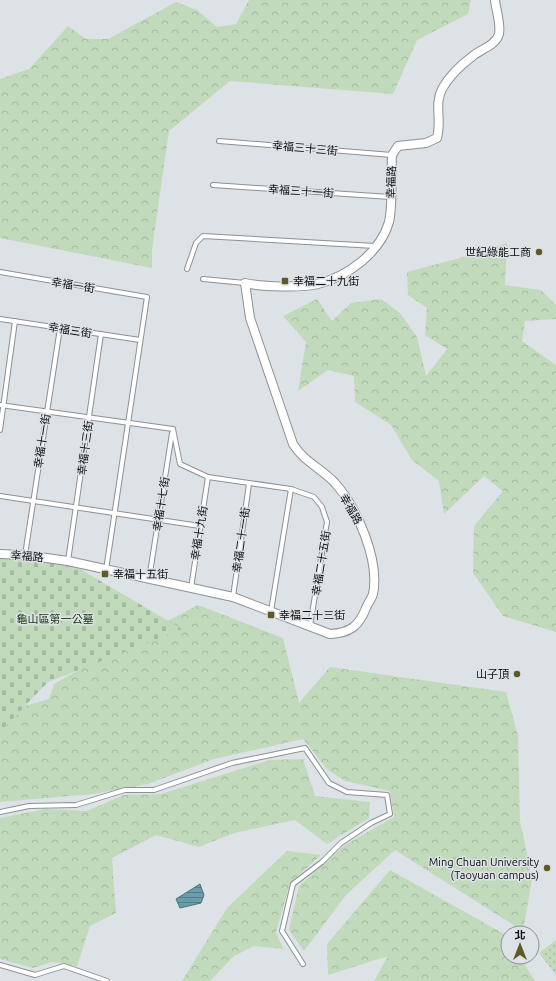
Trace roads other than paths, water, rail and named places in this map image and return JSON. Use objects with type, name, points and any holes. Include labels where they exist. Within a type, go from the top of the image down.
[{"type":"street","points":[[392,155],[398,146],[426,143],[437,138],[439,125],[438,102],[443,88],[450,77],[474,55],[496,40],[499,33],[495,0]]},
{"type":"street","name":"幸福路","points":[[0,554],[25,555],[68,561],[233,597],[330,634],[344,634],[360,621],[373,594],[371,552],[364,530],[343,494],[326,475],[299,454],[293,444],[250,318],[246,283],[302,287],[318,284],[347,272],[358,264],[376,246],[389,221],[392,155]]},
{"type":"lane","name":"幸福三十三街","points":[[219,141],[392,155]]},
{"type":"lane","name":"幸福三十一街","points":[[213,185],[390,197]]},
{"type":"lane","points":[[187,269],[196,243],[203,236],[376,246]]},
{"type":"lane","name":"幸福一街","points":[[0,272],[147,297],[140,340]]},
{"type":"lane","points":[[203,279],[246,283]]},
{"type":"lane","name":"幸福三街","points":[[0,319],[140,340]]},
{"type":"lane","points":[[0,430],[2,405],[15,321]]},
{"type":"lane","name":"幸福十一街","points":[[25,555],[32,501],[60,328]]},
{"type":"lane","name":"幸福十三街","points":[[68,561],[77,508],[101,334]]},
{"type":"lane","points":[[106,570],[140,340]]},
{"type":"lane","points":[[2,405],[173,429],[180,464],[208,477],[291,489],[271,611]]},
{"type":"lane","name":"幸福十七街","points":[[149,579],[173,429]]},
{"type":"lane","name":"幸福十九街","points":[[191,588],[208,477]]},
{"type":"lane","name":"幸福二十一街","points":[[233,597],[249,484]]},
{"type":"lane","name":"幸福二十五街","points":[[291,489],[314,497],[322,507],[327,522],[310,627]]},
{"type":"lane","points":[[0,496],[200,526]]},
{"type":"lane","points":[[0,812],[29,806],[76,805],[125,790],[154,790],[232,763],[305,748],[329,783],[347,792],[387,795],[390,814],[371,823],[340,843],[322,862],[293,884],[282,931],[303,964]]},
{"type":"lane","points":[[0,965],[36,976],[64,966],[107,981]]},
{"type":"water","points":[[200,884],[204,895],[201,903],[180,908],[176,899]]},
{"type":"place","name":"世紀綠能工商","points":[[539,252]]},
{"type":"place","name":"幸福二十九街","points":[[285,281]]},
{"type":"place","name":"幸福十五街","points":[[105,574]]},
{"type":"place","name":"幸福二十三街","points":[[271,615]]},
{"type":"place","name":"山子頂","points":[[517,674]]},
{"type":"place","name":"Ming Chuan University (Taoyuan campus)","points":[[547,868]]},
{"type":"park label","name":"龜山區第一公墓","points":[[55,619]]}]
